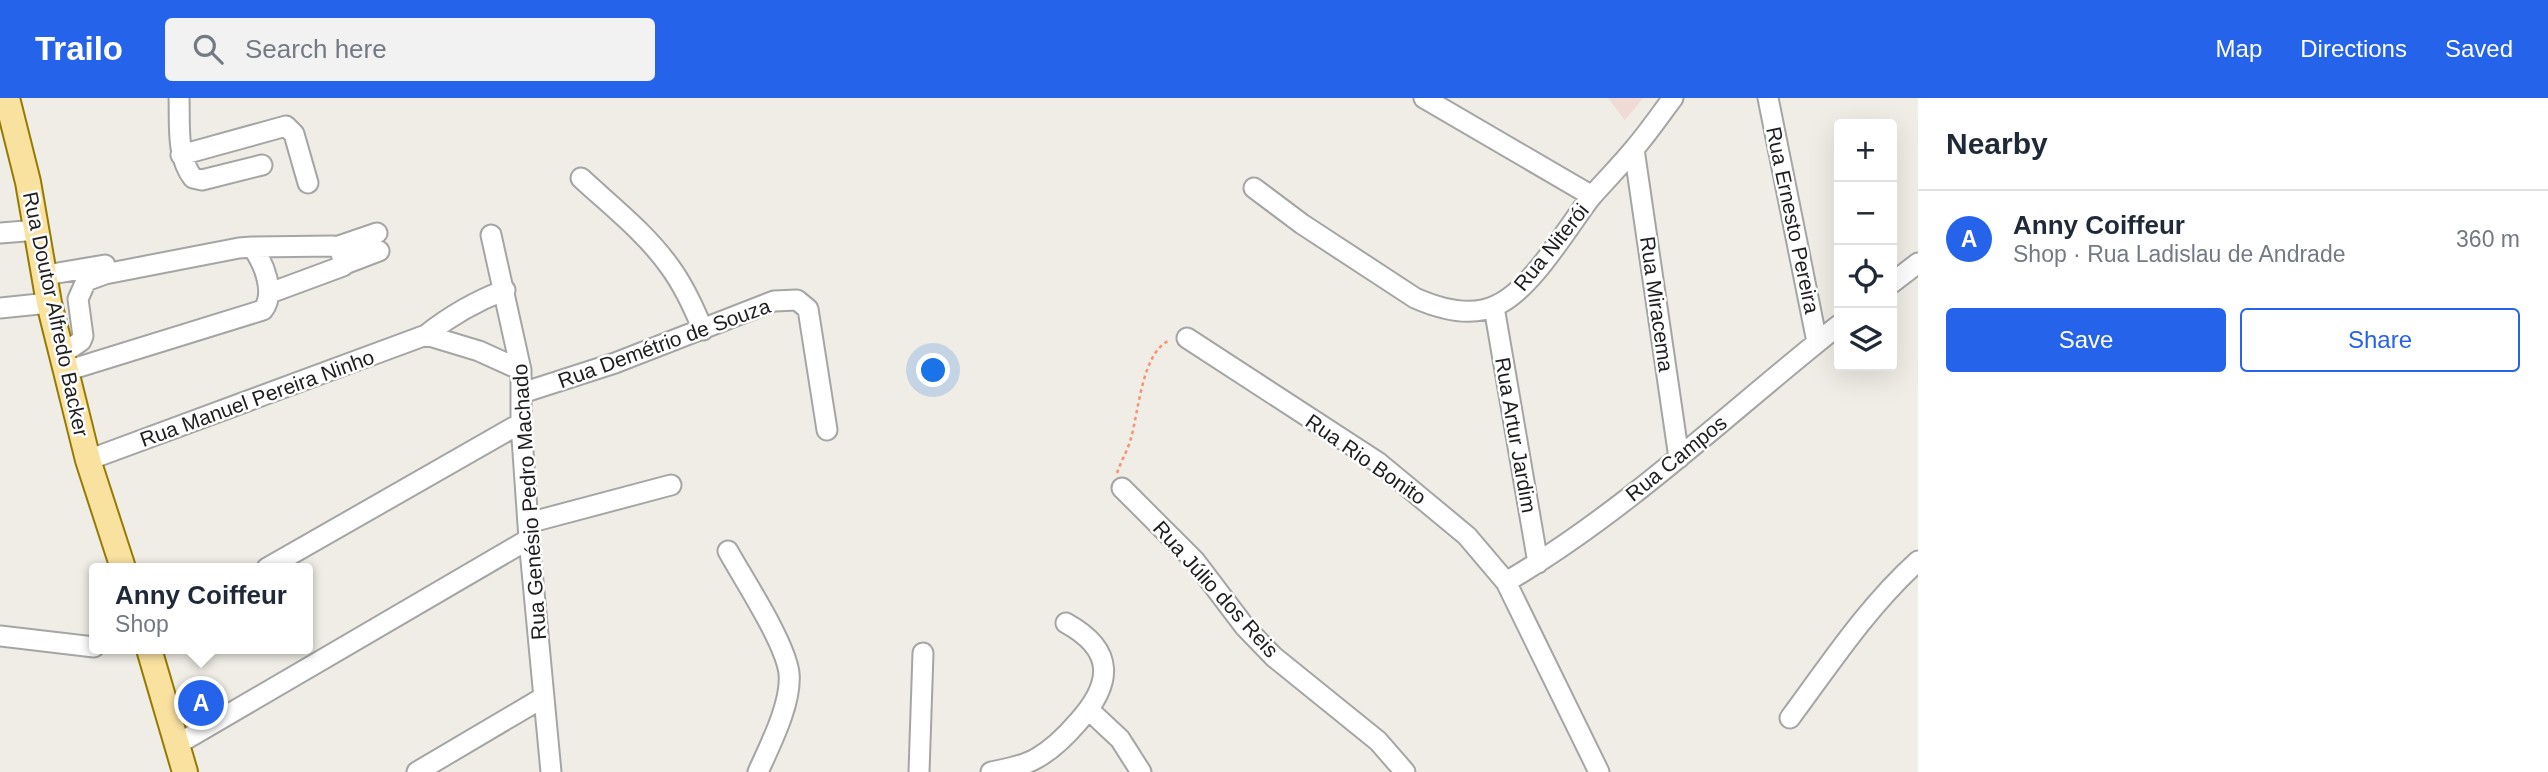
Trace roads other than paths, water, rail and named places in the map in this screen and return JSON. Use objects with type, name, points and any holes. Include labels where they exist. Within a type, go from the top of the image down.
[{"type":"main road","name":"Rua Doutor Alfredo Backer","points":[[8,98],[38,230],[49,303],[88,460],[121,563]]},
{"type":"main road","points":[[150,654],[185,772]]},
{"type":"street","points":[[179,98],[181,155],[186,170],[193,178],[202,180],[262,166]]},
{"type":"street","points":[[1424,98],[1592,196]]},
{"type":"street","name":"Rua Niterói","points":[[1254,188],[1302,224],[1415,299],[1434,307],[1457,311],[1494,307],[1511,298],[1532,275],[1592,196],[1634,149],[1673,98]]},
{"type":"street","name":"Rua Ernesto Pereira","points":[[1768,98],[1817,342]]},
{"type":"street","points":[[181,155],[286,126],[294,134],[308,183]]},
{"type":"street","name":"Rua Miracema","points":[[1634,149],[1679,458]]},
{"type":"street","points":[[581,177],[645,237],[670,266],[704,330]]},
{"type":"street","points":[[0,233],[38,230]]},
{"type":"street","name":"Rua Genésio Pedro Machado","points":[[491,235],[521,370],[521,423],[529,531],[551,772]]},
{"type":"street","points":[[64,363],[83,336],[78,299],[86,281],[105,274],[252,247],[340,255],[378,242]]},
{"type":"street","points":[[64,363],[262,310],[270,293],[252,247]]},
{"type":"street","points":[[46,275],[157,254]]},
{"type":"street","points":[[270,293],[343,266],[340,255]]},
{"type":"street","points":[[1897,279],[1918,263]]},
{"type":"street","name":"Rua Manuel Pereira Ninho","points":[[88,460],[426,335],[482,299],[505,290]]},
{"type":"street","name":"Rua Demétrio de Souza","points":[[522,393],[615,363],[774,301],[789,300],[804,303],[808,309],[827,430]]},
{"type":"street","points":[[0,308],[49,303]]},
{"type":"street","name":"Rua Artur Jardim","points":[[1494,307],[1538,563]]},
{"type":"street","name":"Rua Campos","points":[[1506,582],[1582,533],[1679,458],[1774,376],[1834,329]]},
{"type":"street","points":[[426,335],[479,351],[521,370]]},
{"type":"street","name":"Rua Rio Bonito","points":[[1187,338],[1379,463],[1467,536],[1506,582],[1599,772]]},
{"type":"street","points":[[276,563],[521,423]]},
{"type":"street","points":[[176,745],[529,531],[671,485]]},
{"type":"street","name":"Rua Júlio dos Reis","points":[[1122,488],[1195,561],[1245,627],[1274,657],[1378,741],[1405,772]]},
{"type":"street","points":[[728,551],[770,626],[789,673],[787,695],[758,772]]},
{"type":"street","points":[[1790,718],[1858,626],[1918,561]]},
{"type":"street","points":[[990,772],[1035,760],[1060,740],[1089,710],[1105,678],[1104,662],[1095,643],[1066,623]]},
{"type":"street","points":[[0,636],[89,645]]},
{"type":"street","points":[[919,772],[923,653]]},
{"type":"street","points":[[418,772],[544,696]]},
{"type":"street","points":[[1089,710],[1120,739],[1141,772]]},
{"type":"place","name":"Anny Coiffeur","points":[[201,703]]}]
